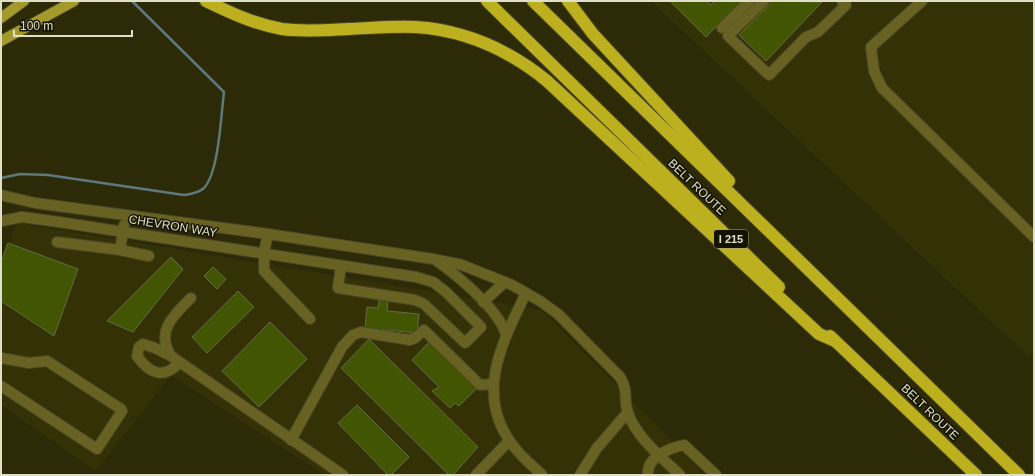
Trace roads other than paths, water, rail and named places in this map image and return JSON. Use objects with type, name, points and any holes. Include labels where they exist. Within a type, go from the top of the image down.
[{"type":"highway","name":"BELT ROUTE","points":[[487,1],[835,341],[976,475]]},
{"type":"highway","name":"BELT ROUTE","points":[[533,1],[1019,475]]},
{"type":"highway","points":[[568,1],[593,34],[762,217],[786,247]]},
{"type":"highway","points":[[209,2],[254,23],[284,29],[308,30],[415,27],[449,32],[478,40],[503,50],[528,65],[547,81],[819,334],[835,341]]},
{"type":"main road","points":[[1,18],[24,1]]},
{"type":"main road","points":[[1,41],[74,1]]},
{"type":"lane","points":[[722,28],[749,1]]},
{"type":"lane","points":[[764,1],[728,36],[769,75],[806,37],[818,32],[846,5],[842,1]]},
{"type":"lane","points":[[922,1],[871,47],[874,71],[882,88],[1034,237]]},
{"type":"lane","points":[[1,195],[35,203],[125,217],[268,234],[433,259],[462,265],[505,282],[526,293],[558,314],[620,377],[627,393],[628,412],[632,424],[659,455],[680,475]]},
{"type":"lane","points":[[120,250],[125,217]]},
{"type":"lane","name":"CHEVRON WAY","points":[[1,221],[22,218],[123,231],[416,277],[433,282],[446,292],[481,327],[465,343],[424,304],[415,300],[338,288],[341,266]]},
{"type":"lane","points":[[268,234],[264,252],[264,271],[310,319]]},
{"type":"lane","points":[[57,242],[120,250],[149,256]]},
{"type":"lane","points":[[433,259],[457,277],[498,317],[506,334]]},
{"type":"lane","points":[[483,302],[505,282]]},
{"type":"lane","points":[[526,293],[506,334],[497,362],[493,384],[495,408],[500,425],[510,441],[542,475]]},
{"type":"lane","points":[[171,356],[164,341],[169,320],[191,298]]},
{"type":"lane","points":[[291,440],[342,347],[353,335],[361,332],[410,340],[416,338],[424,330],[480,385],[493,384]]},
{"type":"lane","points":[[179,364],[171,372],[164,373],[153,371],[142,363],[137,356],[138,347],[143,344],[171,356],[179,364],[343,475]]},
{"type":"lane","points":[[1,358],[29,363],[48,361],[122,411],[97,449],[1,386]]},
{"type":"lane","points":[[580,475],[598,448],[628,412]]},
{"type":"lane","points":[[476,475],[510,441]]},
{"type":"lane","points":[[648,475],[650,464],[659,455],[671,448],[684,445],[716,475]]},
{"type":"waterway","points":[[1,178],[20,174],[48,175],[184,195],[192,194],[204,188],[209,180],[216,157],[224,92],[132,1]]}]
